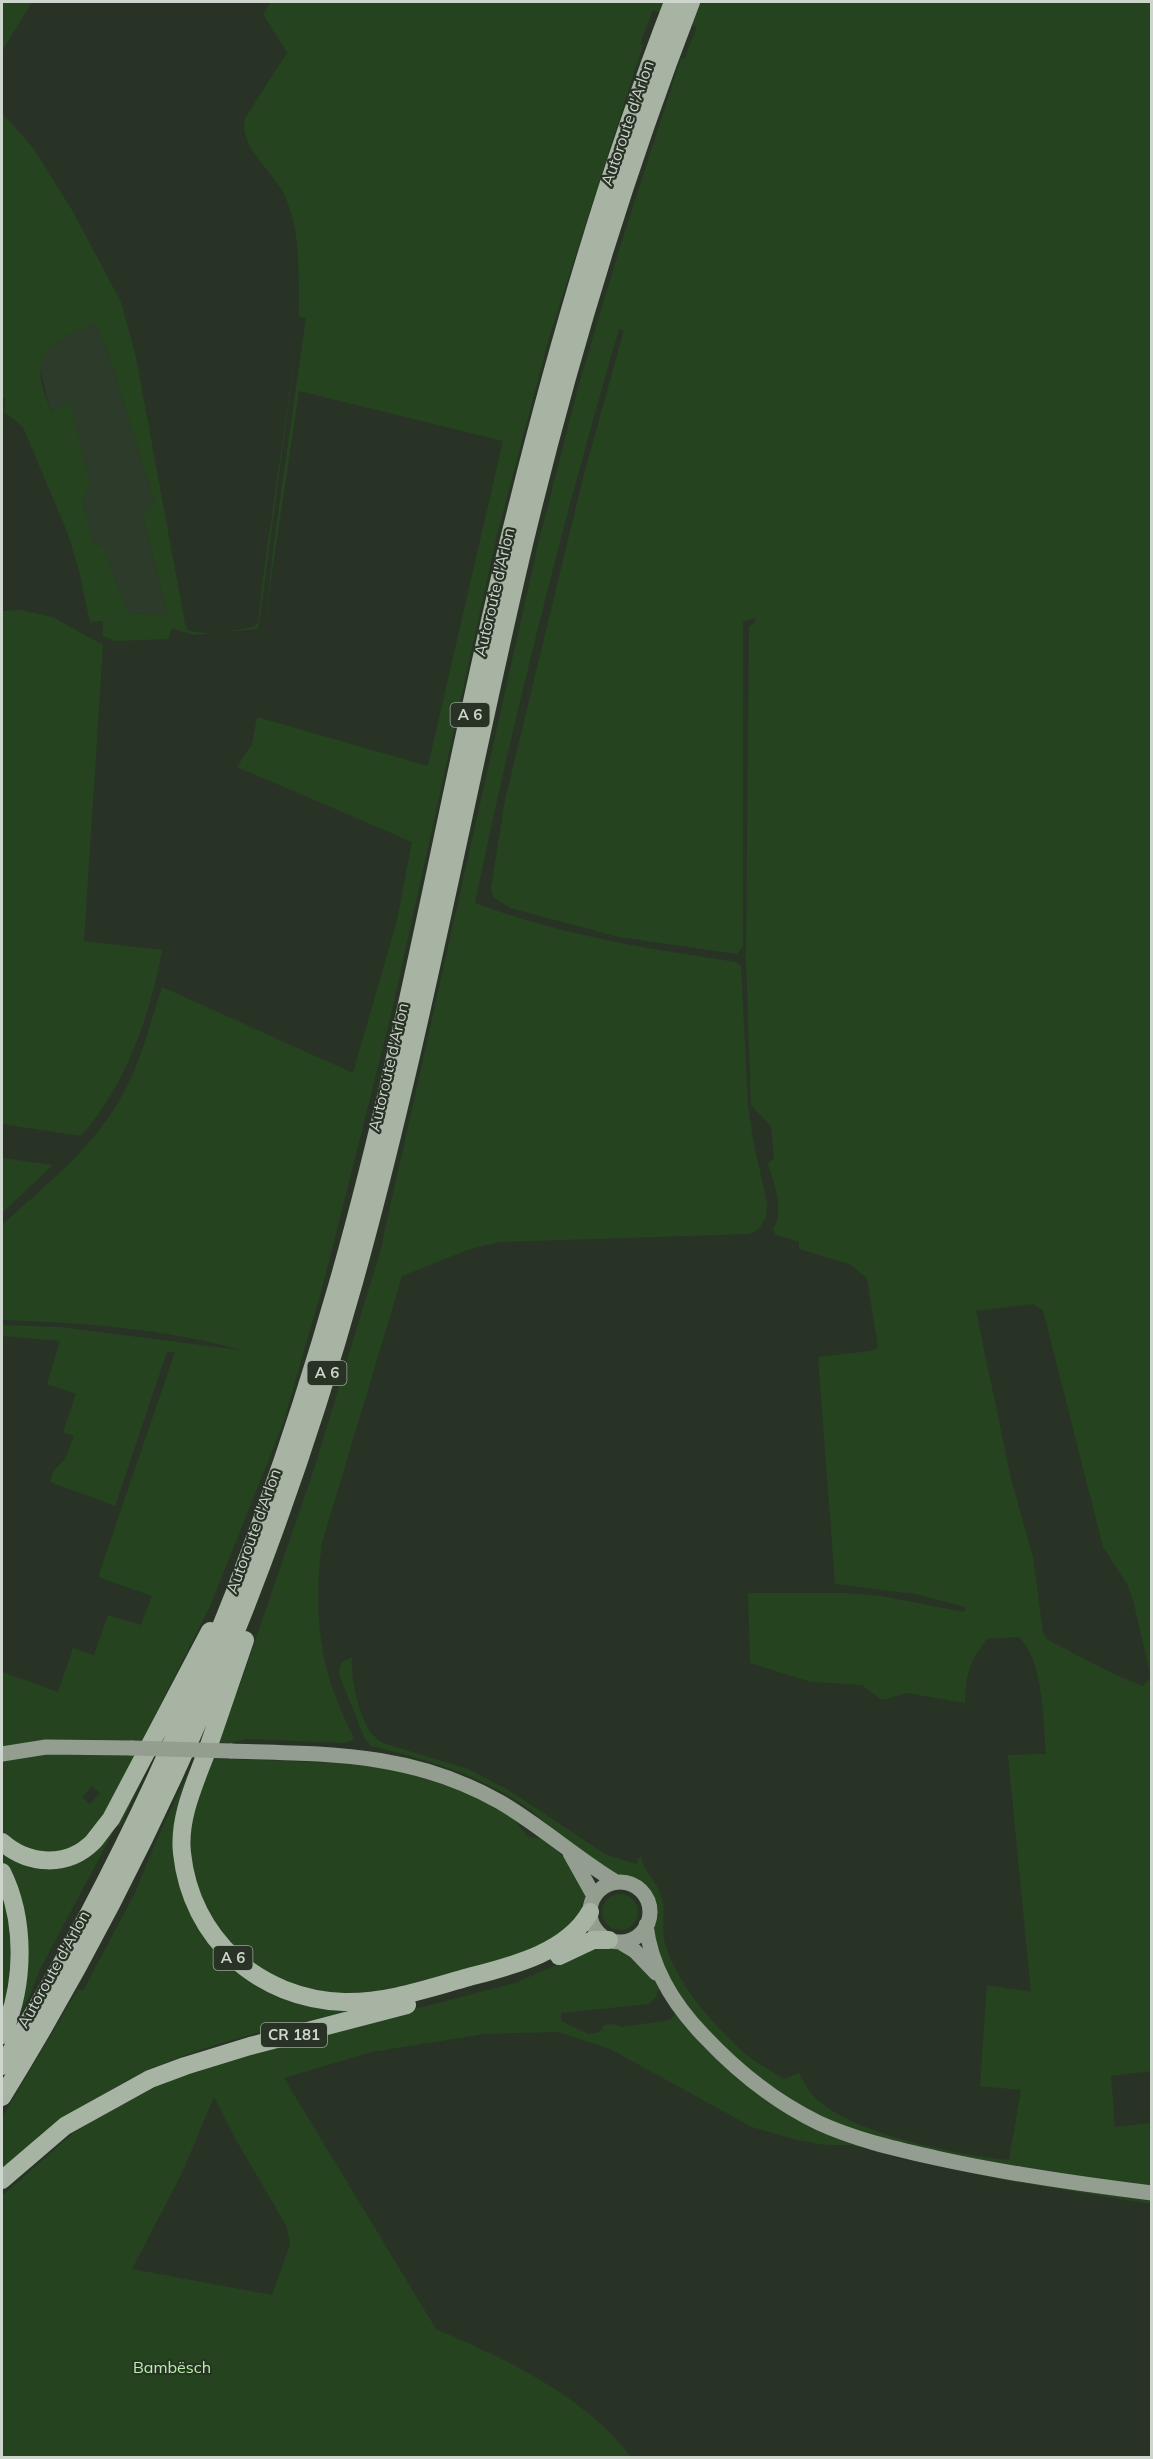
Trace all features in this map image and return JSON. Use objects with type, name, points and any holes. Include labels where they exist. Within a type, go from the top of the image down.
[{"type":"highway","name":"Autoroute d'Arlon","points":[[2,2097],[74,1973],[158,1809],[205,1709],[267,1552],[333,1355],[379,1190],[525,541],[567,380],[663,52],[673,2]]},
{"type":"highway","name":"Autoroute d'Arlon","points":[[2,2066],[61,1966],[159,1770],[226,1617],[279,1471],[341,1272],[364,1186],[510,538],[552,376],[591,241],[663,52],[691,2]]},
{"type":"highway","name":"A 6","points":[[267,1552],[262,1594],[186,1809],[182,1852],[191,1893],[206,1926],[237,1964],[270,1984],[306,1996],[344,2002],[393,1998],[507,1967],[547,1950],[571,1936],[592,1904]]},
{"type":"highway","points":[[2,1842],[23,1856],[49,1861],[74,1855],[92,1843],[111,1819],[207,1634],[226,1617]]},
{"type":"highway","points":[[2,1872],[18,1923],[20,1958],[14,1994],[2,2035]]},
{"type":"highway","name":"CR 181","points":[[2,2180],[65,2126],[150,2079],[250,2046],[512,1976],[593,1940],[615,1941]]},
{"type":"main road","points":[[3,1755],[46,1747],[231,1751],[366,1757],[422,1769],[475,1789],[500,1802],[616,1882],[634,1885],[647,1898],[650,1907],[646,1925],[648,1946],[662,1979]]},
{"type":"main road","points":[[568,1851],[592,1904],[595,1929],[635,1951],[662,1979],[698,2030],[726,2060],[785,2104],[818,2122],[854,2137],[959,2163],[1018,2174],[1152,2193]]},
{"type":"main road","points":[[592,1904],[608,1884],[616,1882]]},
{"type":"main road","points":[[615,1941],[636,1937],[646,1925]]},
{"type":"shaded area","points":[[96,321],[109,355],[155,504],[143,515],[168,615],[128,613],[103,547],[93,542],[82,501],[90,485],[70,402],[52,412],[48,401],[40,368],[45,350]]},
{"type":"green space","points":[[2,2],[32,2],[2,51]]},
{"type":"green space","name":"Bambësch","points":[[271,2],[1151,2],[1152,2071],[1111,2076],[1115,2127],[1151,2123],[1151,2204],[1004,2180],[851,2145],[826,2145],[797,2140],[752,2127],[610,2049],[558,2032],[484,2034],[372,2052],[284,2078],[436,2329],[516,2366],[567,2397],[591,2415],[631,2457],[2,2457],[2,2196],[73,2133],[152,2086],[187,2072],[515,1983],[552,1967],[582,1948],[621,1948],[661,1978],[652,1933],[656,1906],[646,1887],[633,1879],[596,1866],[535,1814],[490,1785],[431,1762],[370,1746],[364,1737],[339,1674],[341,1663],[352,1657],[352,1675],[359,1708],[367,1727],[383,1743],[468,1769],[510,1791],[605,1854],[636,1864],[641,1855],[645,1868],[660,1893],[663,1905],[665,1944],[678,1974],[697,2002],[742,2051],[784,2079],[799,2073],[811,2093],[826,2107],[848,2119],[903,2140],[988,2158],[1009,2160],[1021,2090],[980,2086],[987,1985],[1031,1992],[1008,1755],[1046,1754],[1041,1692],[1038,1676],[1027,1648],[1019,1637],[987,1639],[976,1654],[970,1669],[965,1703],[907,1693],[882,1700],[862,1685],[811,1682],[750,1663],[748,1593],[846,1593],[881,1596],[964,1612],[966,1607],[915,1594],[835,1584],[818,1357],[878,1348],[867,1278],[849,1264],[799,1249],[799,1242],[775,1234],[773,1229],[778,1205],[768,1164],[774,1158],[771,1126],[751,1105],[746,959],[749,626],[755,623],[755,618],[743,621],[743,946],[737,954],[619,937],[510,908],[493,897],[491,888],[505,800],[583,478],[624,330],[619,329],[560,543],[507,758],[475,903],[539,924],[604,940],[736,962],[741,966],[748,1105],[767,1203],[766,1217],[759,1229],[749,1234],[500,1242],[470,1249],[402,1276],[322,1543],[319,1569],[319,1619],[326,1666],[342,1713],[354,1737],[351,1741],[343,1743],[246,1739],[231,1743],[217,1742],[241,1682],[314,1469],[380,1252],[538,544],[579,384],[619,250],[681,58],[684,59],[697,27],[653,10],[640,44],[643,45],[549,338],[497,535],[391,1015],[323,1285],[283,1424],[211,1604],[104,1816],[87,1838],[73,1847],[50,1853],[25,1849],[2,1834],[2,1672],[58,1692],[73,1648],[94,1655],[108,1615],[141,1625],[152,1596],[98,1577],[175,1352],[167,1352],[115,1506],[50,1482],[54,1470],[65,1459],[74,1436],[63,1432],[76,1394],[47,1384],[60,1341],[2,1336],[2,1325],[60,1327],[240,1350],[182,1336],[122,1328],[2,1320],[2,1225],[70,1163],[114,1110],[137,1065],[162,987],[353,1073],[397,920],[412,842],[237,767],[252,744],[257,717],[428,766],[503,441],[299,391],[271,579],[264,644],[273,549],[306,318],[299,317],[298,254],[290,209],[279,185],[251,148],[244,128],[245,118],[287,53],[263,14]],"holes":[[[1033,1304],[1043,1310],[1103,1547],[1127,1584],[1133,1600],[1151,1677],[1143,1686],[1114,1674],[1046,1639],[1043,1633],[1033,1557],[1011,1479],[976,1311]],[[92,1786],[100,1793],[90,1804],[82,1797]],[[662,1980],[681,2008],[670,2020],[621,2027],[614,2024],[604,2025],[600,2032],[588,2034],[561,2021],[561,2013],[649,2004],[656,1997]],[[214,2097],[287,2227],[290,2244],[272,2295],[132,2269],[181,2175]]]},
{"type":"green space","points":[[2,113],[34,149],[73,212],[121,302],[136,357],[185,624],[188,630],[204,633],[221,632],[254,627],[258,622],[298,333],[259,624],[257,629],[193,635],[172,628],[168,639],[115,641],[103,636],[103,621],[90,622],[68,534],[23,427],[4,412],[6,397],[2,400]],"holes":[[[96,322],[109,355],[155,504],[143,515],[168,615],[128,613],[103,547],[93,542],[82,501],[90,485],[70,401],[52,412],[44,393],[41,364],[53,345],[65,337]]]},
{"type":"green space","points":[[21,610],[52,617],[103,645],[84,941],[162,950],[151,999],[134,1049],[111,1095],[81,1136],[2,1124],[2,611]]},
{"type":"green space","points":[[2,1158],[53,1165],[2,1213]]},
{"type":"green space","points":[[161,1740],[120,1827],[117,1825],[9,2032],[19,1995],[9,1873],[2,1861],[2,1850],[76,1860]]},
{"type":"green space","points":[[201,1745],[177,1852],[234,1969],[376,2006],[274,2028],[174,2059],[112,2089],[83,2107],[2,2169],[2,2118],[78,1989],[83,1991],[135,1893]]},
{"type":"green space","points":[[210,1758],[358,1764],[395,1770],[452,1785],[511,1816],[528,1837],[545,1839],[566,1859],[586,1895],[583,1912],[557,1939],[504,1961],[392,1990],[344,1994],[301,1989],[255,1967],[218,1932],[196,1886],[190,1853],[191,1819]]},
{"type":"green space","points":[[2,1888],[11,1923],[12,1971],[2,2017]]},
{"type":"green space","points":[[620,1894],[633,1899],[638,1912],[633,1925],[620,1930],[607,1925],[602,1912],[607,1899]]}]
